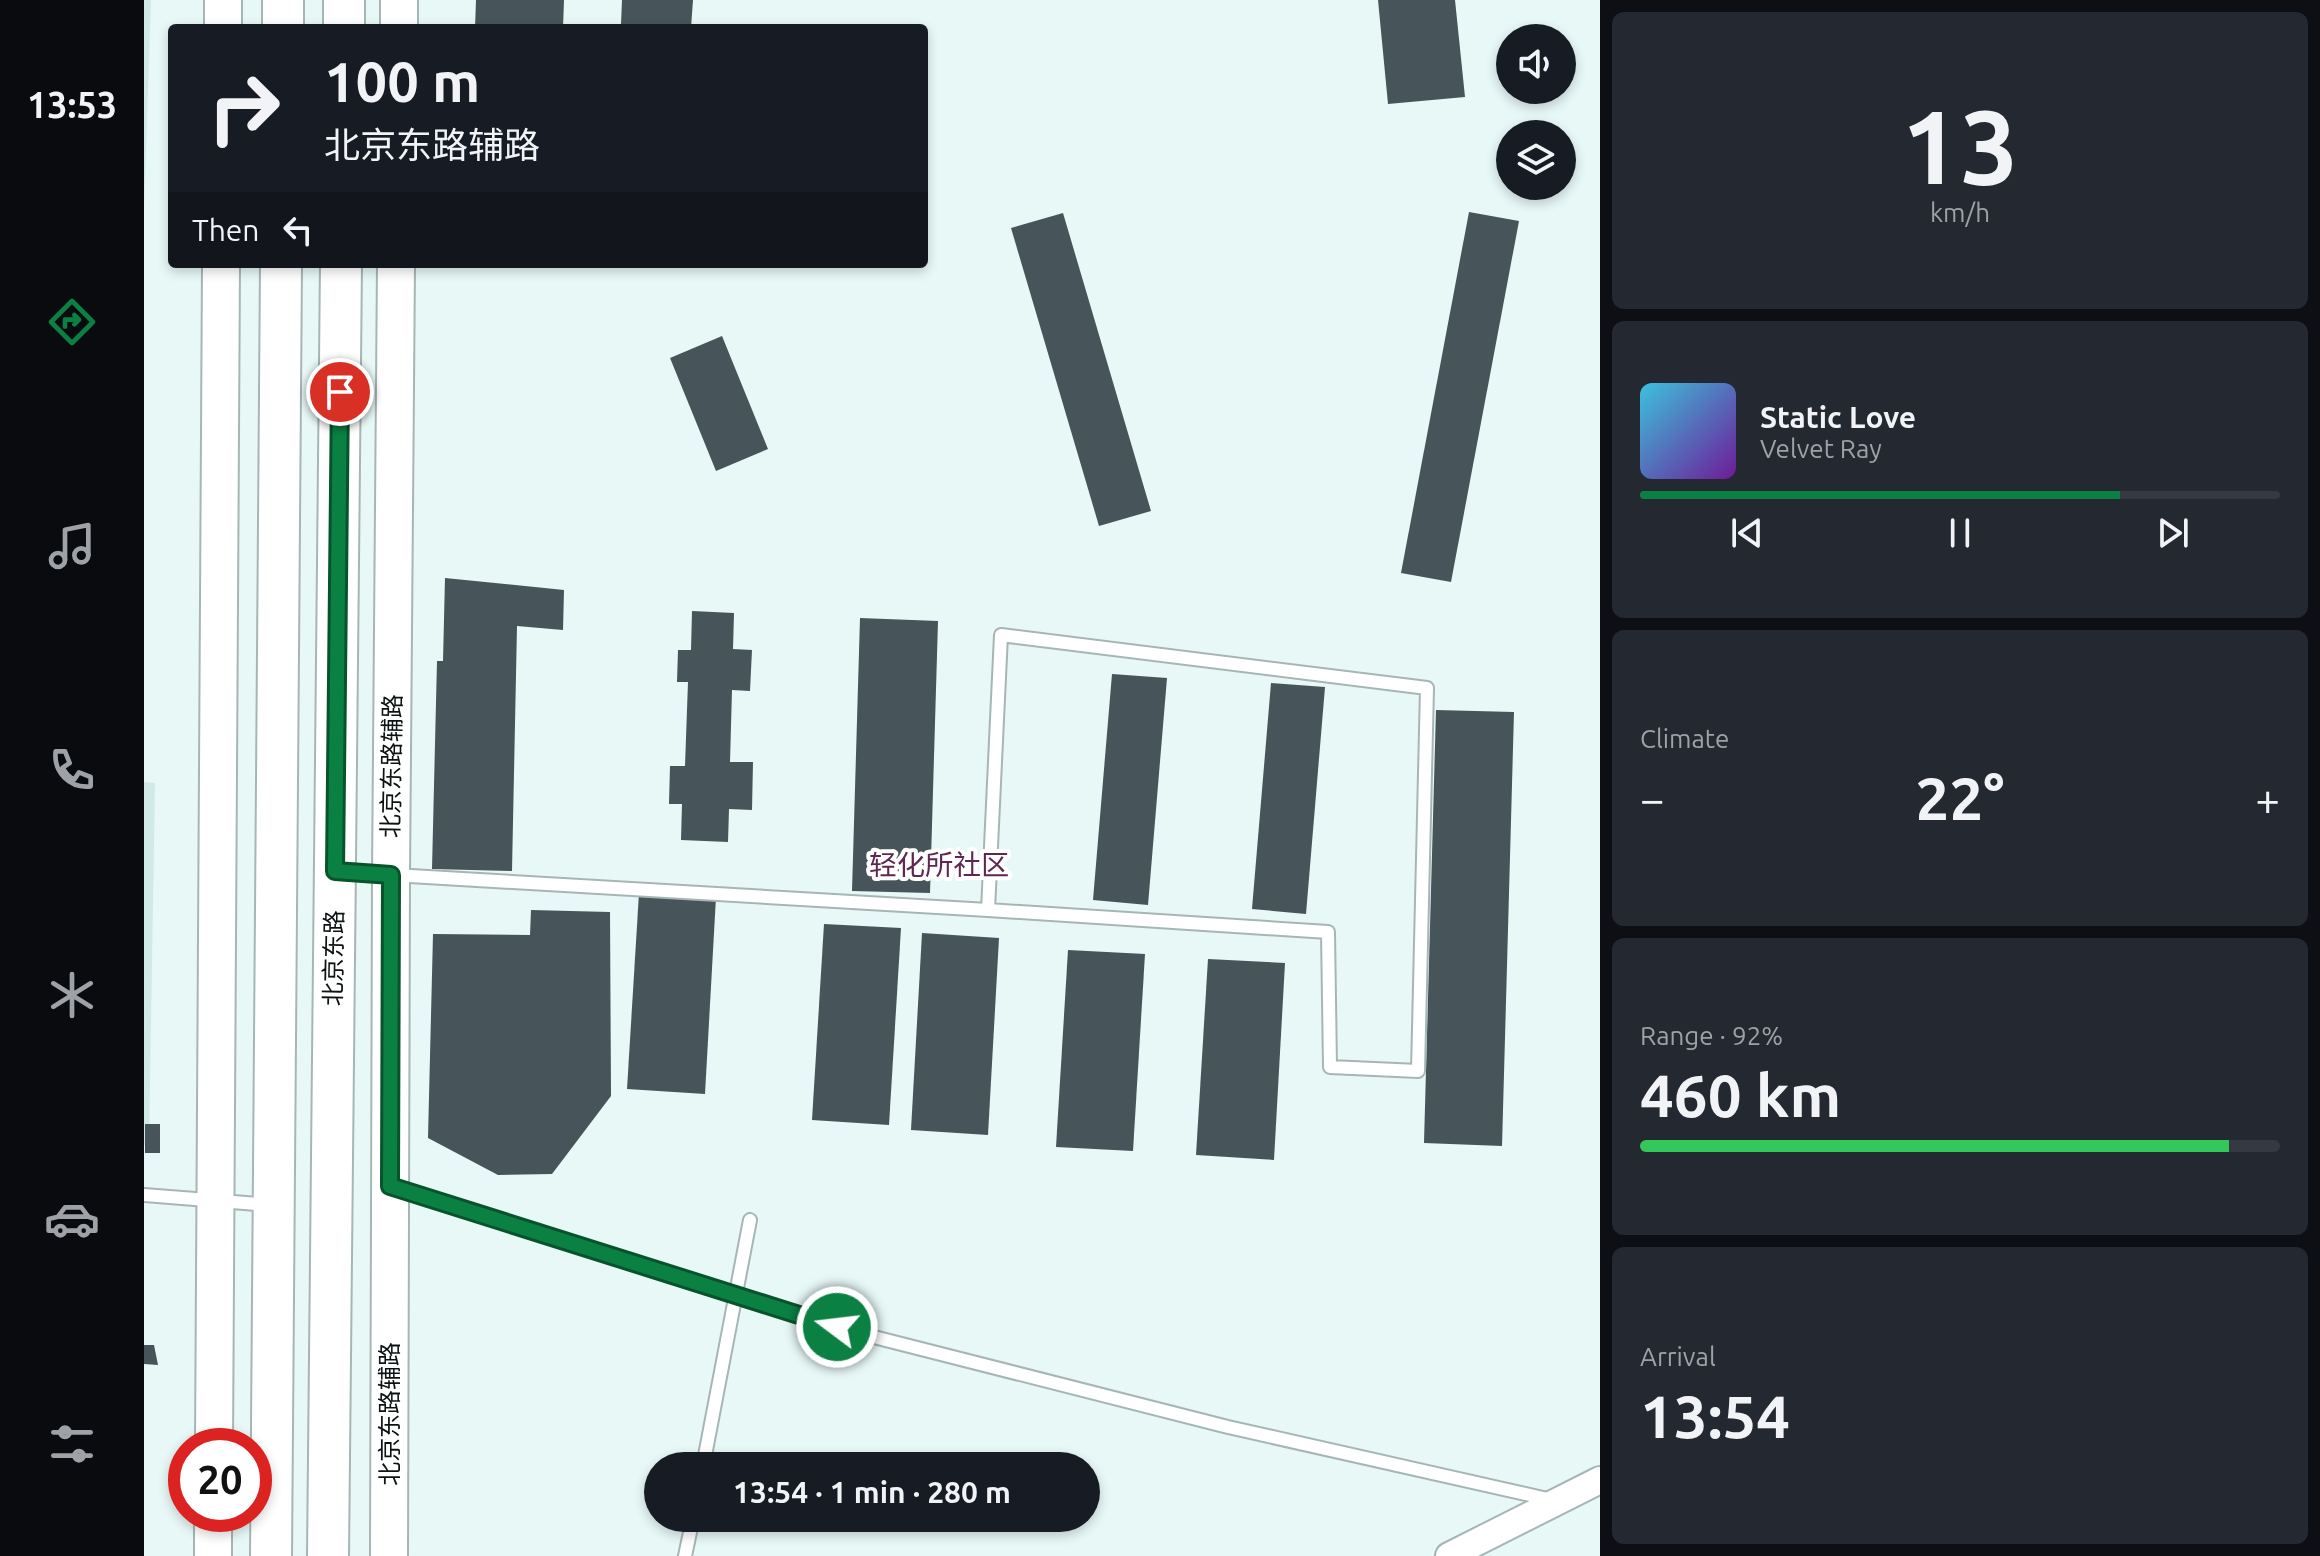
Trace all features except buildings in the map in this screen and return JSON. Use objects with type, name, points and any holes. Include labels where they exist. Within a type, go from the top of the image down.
[{"type":"main road","points":[[223,0],[223,24]]},
{"type":"main road","points":[[283,0],[283,24]]},
{"type":"main road","points":[[344,0],[344,24]]},
{"type":"main road","points":[[399,0],[399,24]]},
{"type":"main road","points":[[214,1428],[221,268]]},
{"type":"main road","points":[[271,1556],[281,268]]},
{"type":"main road","name":"北京东路","points":[[328,1556],[341,268]]},
{"type":"main road","name":"北京东路辅路","points":[[389,1556],[396,268]]},
{"type":"main road","points":[[213,1532],[213,1556]]},
{"type":"street","points":[[1449,1556],[1600,1480]]},
{"type":"lane","points":[[335,871],[1328,932],[1330,1067],[1418,1071],[1427,688],[1001,635],[988,910]]},
{"type":"lane","points":[[390,1186],[807,1320],[1228,1427],[1557,1501]]},
{"type":"lane","points":[[144,1195],[273,1205]]},
{"type":"lane","points":[[706,1452],[750,1220]]},
{"type":"lane","points":[[685,1556],[690,1532]]},
{"type":"shaded area","points":[[144,0],[151,0],[144,210]]},
{"type":"shaded area","points":[[144,782],[155,783],[149,1145],[144,1145]]},
{"type":"district","name":"轻化所社区","points":[[939,865]]},
{"type":"route","points":[[340,392],[335,871],[391,875],[390,1186],[837,1327]]}]
